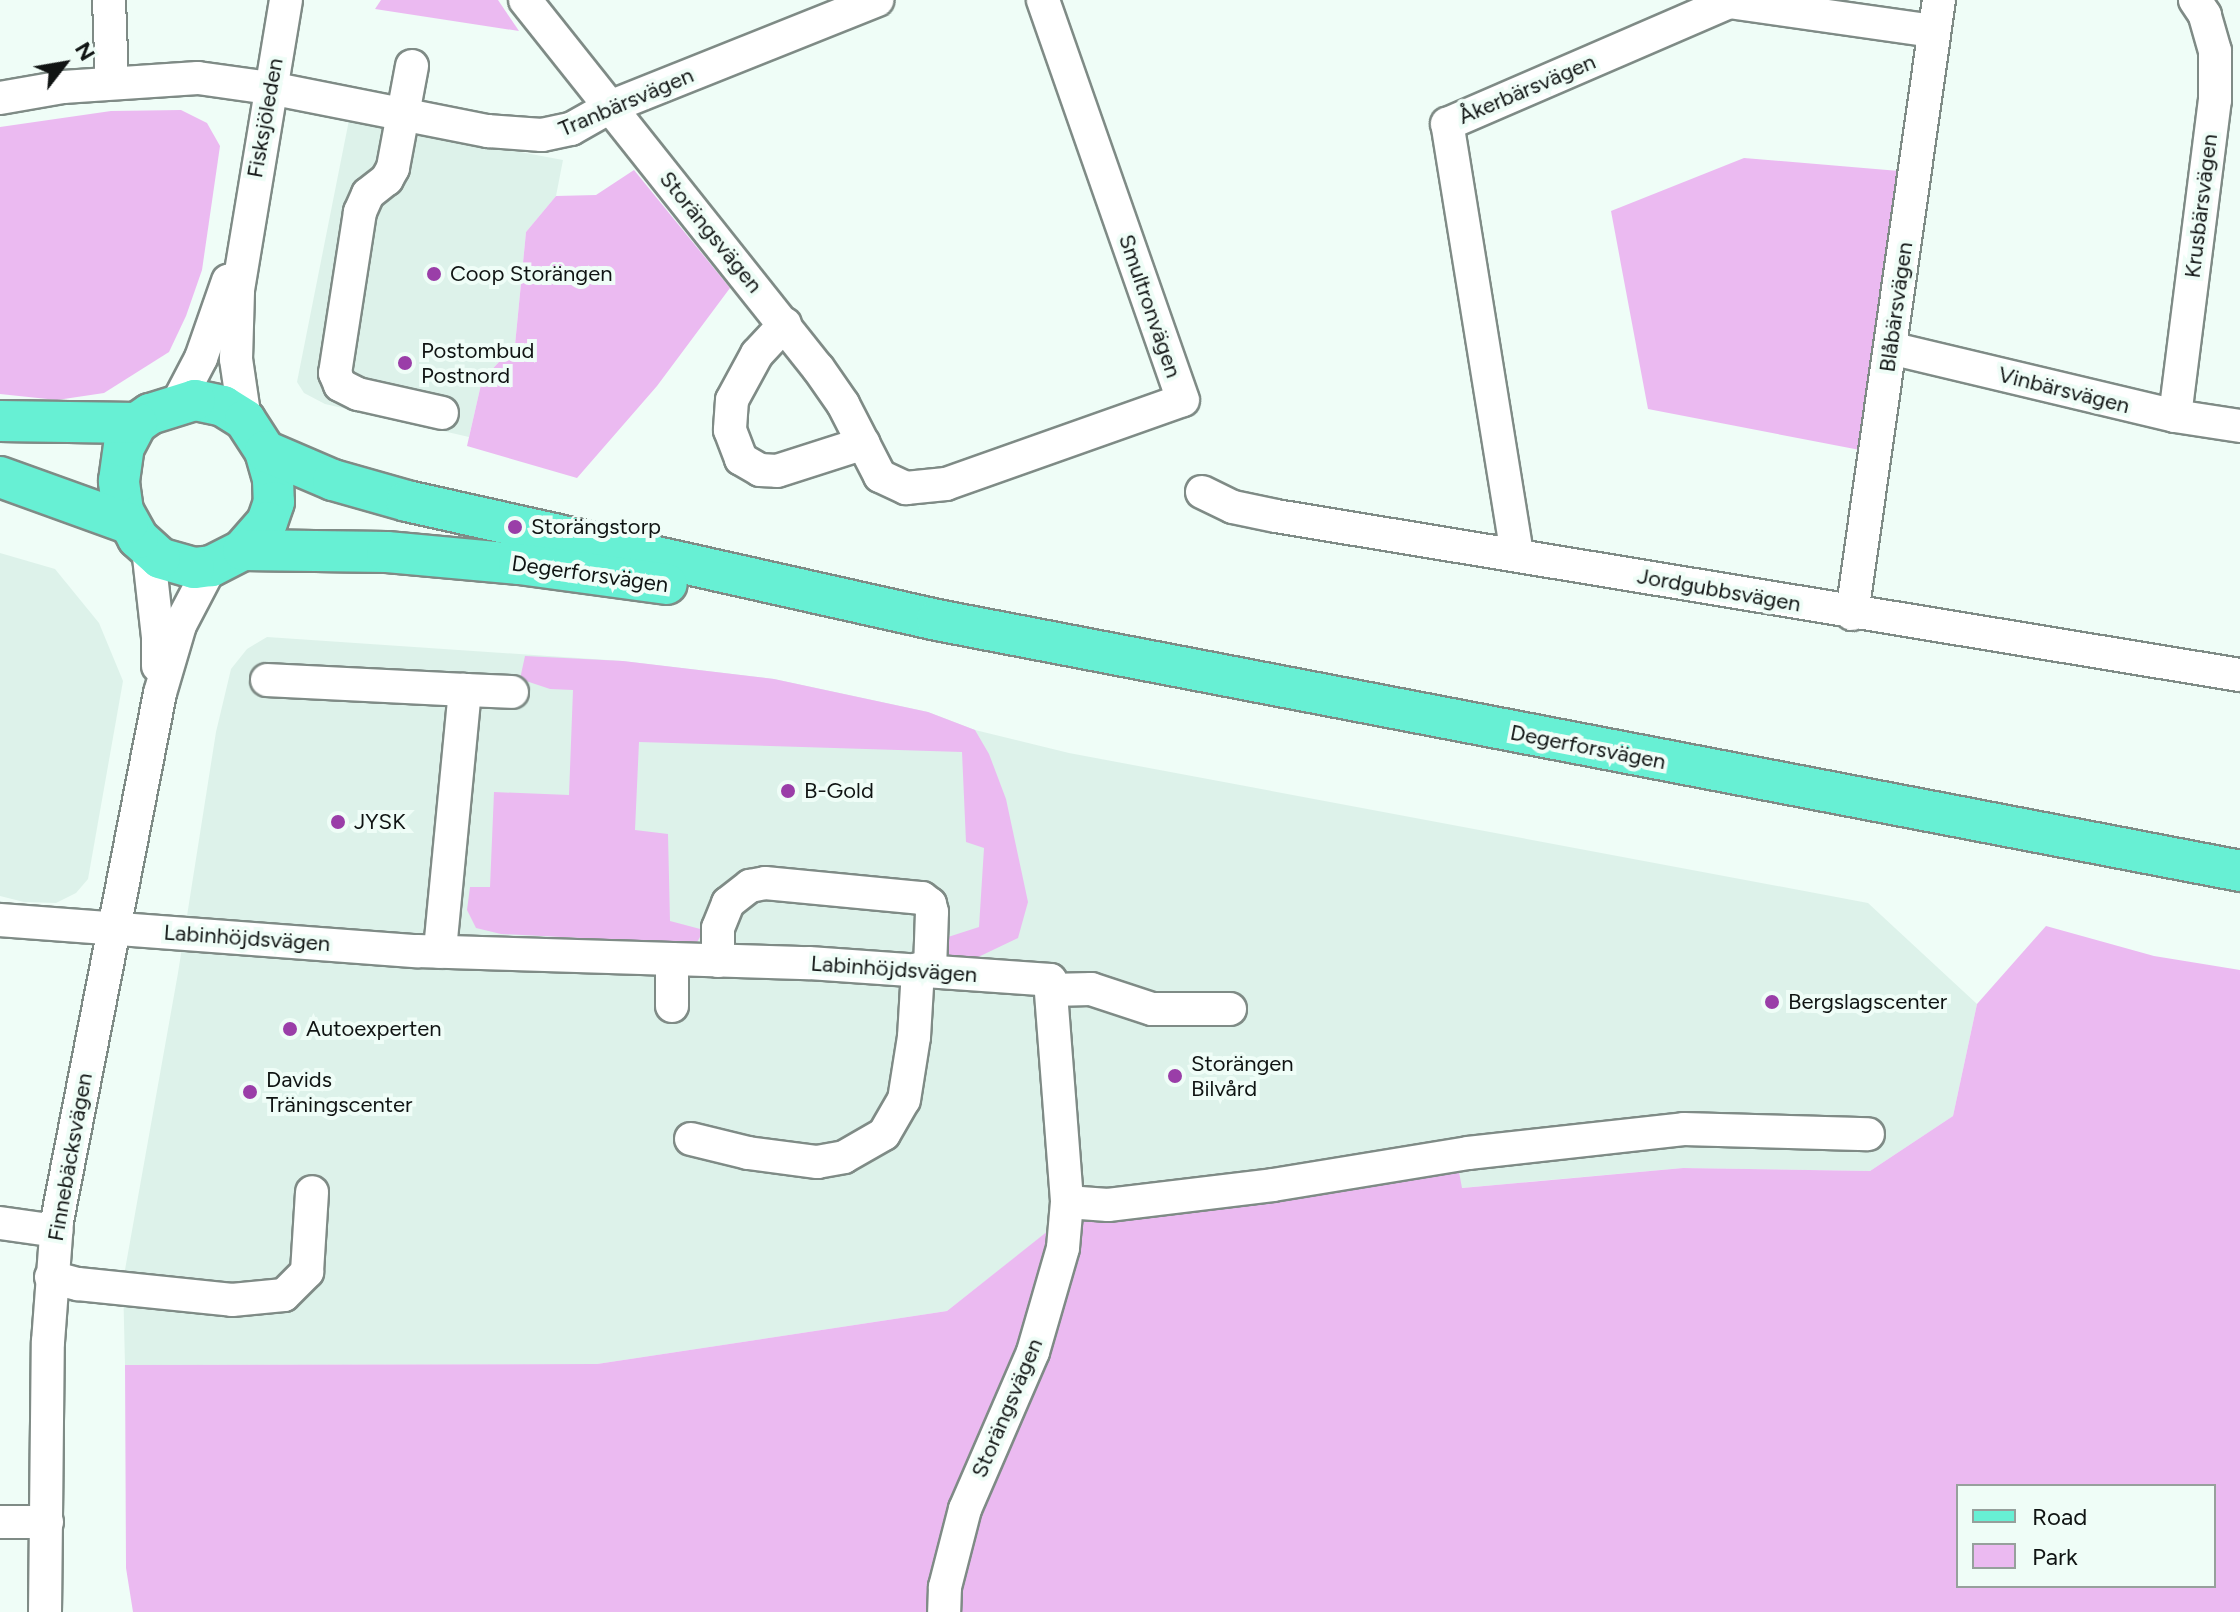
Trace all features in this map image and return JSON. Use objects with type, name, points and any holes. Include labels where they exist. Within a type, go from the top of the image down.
[{"type":"main road","points":[[0,477],[138,535],[176,564],[194,568],[227,558],[267,522],[274,502],[273,479],[255,435],[210,403],[195,400],[150,414],[137,423],[124,447],[119,481],[138,535]]},
{"type":"main road","points":[[0,421],[137,423]]},
{"type":"main road","name":"Degerforsvägen","points":[[255,435],[333,480],[407,501],[937,620],[2240,871]]},
{"type":"main road","name":"Degerforsvägen","points":[[227,558],[387,552],[519,564],[937,620]]},
{"type":"street","points":[[109,0],[112,82]]},
{"type":"street","name":"Fisksjöleden","points":[[255,435],[236,359],[238,290],[244,237],[286,0]]},
{"type":"street","name":"Storängsvägen","points":[[525,0],[785,324],[843,404],[880,476]]},
{"type":"street","name":"Tranbärsvägen","points":[[0,98],[112,82],[198,78],[270,88],[488,131],[542,135],[571,129],[610,107],[877,0]]},
{"type":"street","name":"Smultronvägen","points":[[880,476],[906,488],[946,484],[1183,400],[1043,0]]},
{"type":"street","name":"Krusbärsvägen","points":[[2175,416],[2215,100],[2215,51],[2205,15],[2195,0]]},
{"type":"street","name":"Åkerbärsvägen","points":[[1517,554],[1447,124],[1729,1],[1937,15]]},
{"type":"street","name":"Blåbärsvägen","points":[[1852,614],[1937,15]]},
{"type":"street","points":[[412,66],[393,168],[387,179],[368,194],[360,212],[335,373],[340,385],[358,394],[442,413]]},
{"type":"street","name":"Fisksjöleden","points":[[177,404],[201,358],[244,237]]},
{"type":"street","points":[[785,324],[757,354],[732,400],[730,430],[741,459],[760,470],[777,471],[864,443]]},
{"type":"street","name":"Vinbärsvägen","points":[[1890,348],[2175,416],[2240,426]]},
{"type":"street","name":"Jordgubbsvägen","points":[[1202,492],[1233,507],[1276,516],[1517,554],[1852,614],[2240,675]]},
{"type":"street","name":"Finnebäcksvägen","points":[[138,535],[158,637],[157,709]]},
{"type":"street","name":"Finnebäcksvägen","points":[[45,1612],[51,1277],[56,1231],[112,928],[157,709],[180,625],[227,558]]},
{"type":"street","points":[[267,680],[512,692]]},
{"type":"street","points":[[440,952],[465,690]]},
{"type":"street","points":[[691,1139],[748,1153],[817,1162],[844,1157],[884,1134],[904,1100],[932,912],[930,904],[922,898],[765,883],[750,886],[728,903],[718,928],[718,961]]},
{"type":"street","name":"Labinhöjdsvägen","points":[[0,920],[440,952],[924,970],[1050,980],[1051,990]]},
{"type":"street","points":[[672,959],[672,1006]]},
{"type":"street","points":[[1230,1009],[1152,1009],[1091,989],[1051,990],[1067,1202],[1108,1205],[1273,1185],[1468,1153],[1684,1129],[1868,1134]]},
{"type":"street","points":[[51,1277],[78,1284],[232,1300],[284,1295],[307,1272],[312,1192]]},
{"type":"street","name":"Storängsvägen","points":[[944,1612],[945,1587],[965,1509],[1033,1352],[1050,1300],[1063,1248],[1067,1202]]},
{"type":"street","points":[[1,1229],[56,1231]]},
{"type":"street","points":[[0,1522],[47,1522]]},
{"type":"shaded area","points":[[349,120],[563,160],[556,196],[526,232],[515,345],[482,380],[469,437],[325,404],[304,393],[297,382]]},
{"type":"shaded area","points":[[0,553],[55,569],[99,623],[123,681],[88,879],[76,893],[56,903],[24,902],[0,896]]},
{"type":"shaded area","points":[[267,637],[622,661],[774,679],[928,712],[975,730],[1069,753],[1868,903],[1977,1004],[1953,1116],[1870,1171],[1683,1168],[1461,1188],[1458,1172],[1059,1223],[947,1311],[597,1364],[125,1365],[123,1281],[178,973],[216,732],[231,669],[247,649]]},
{"type":"green space","points":[[381,0],[498,0],[519,31],[375,9]]},
{"type":"green space","points":[[181,110],[207,123],[220,146],[202,270],[169,352],[104,393],[57,400],[0,394],[0,127],[111,111]]},
{"type":"green space","points":[[1744,158],[1899,171],[1860,450],[1648,409],[1611,211]]},
{"type":"green space","points":[[634,170],[730,288],[657,386],[577,478],[467,446],[482,380],[515,345],[526,232],[556,196],[596,195]]},
{"type":"green space","points":[[525,656],[623,661],[774,679],[928,712],[975,730],[989,754],[1006,799],[1028,902],[1018,938],[972,960],[945,957],[948,937],[979,927],[984,848],[966,842],[962,752],[639,742],[635,830],[668,834],[670,921],[704,930],[696,944],[501,934],[476,928],[467,910],[470,887],[490,887],[494,792],[569,795],[573,690],[550,689],[520,679]]},
{"type":"green space","points":[[2046,926],[2154,956],[2240,970],[2240,1612],[133,1612],[126,1568],[125,1365],[597,1364],[947,1311],[1058,1223],[1459,1172],[1462,1188],[1683,1168],[1870,1171],[1953,1116],[1977,1004]]},
{"type":"place","name":"Coop Storängen","points":[[434,274]]},
{"type":"place","name":"Postombud Postnord","points":[[405,363]]},
{"type":"place","name":"Storängstorp","points":[[515,527]]},
{"type":"place","name":"B-Gold","points":[[788,791]]},
{"type":"place","name":"JYSK","points":[[338,822]]},
{"type":"place","name":"Bergslagscenter","points":[[1772,1002]]},
{"type":"place","name":"Autoexperten","points":[[290,1029]]},
{"type":"place","name":"Storängen Bilvård","points":[[1175,1076]]},
{"type":"place","name":"Davids Träningscenter","points":[[250,1092]]}]
